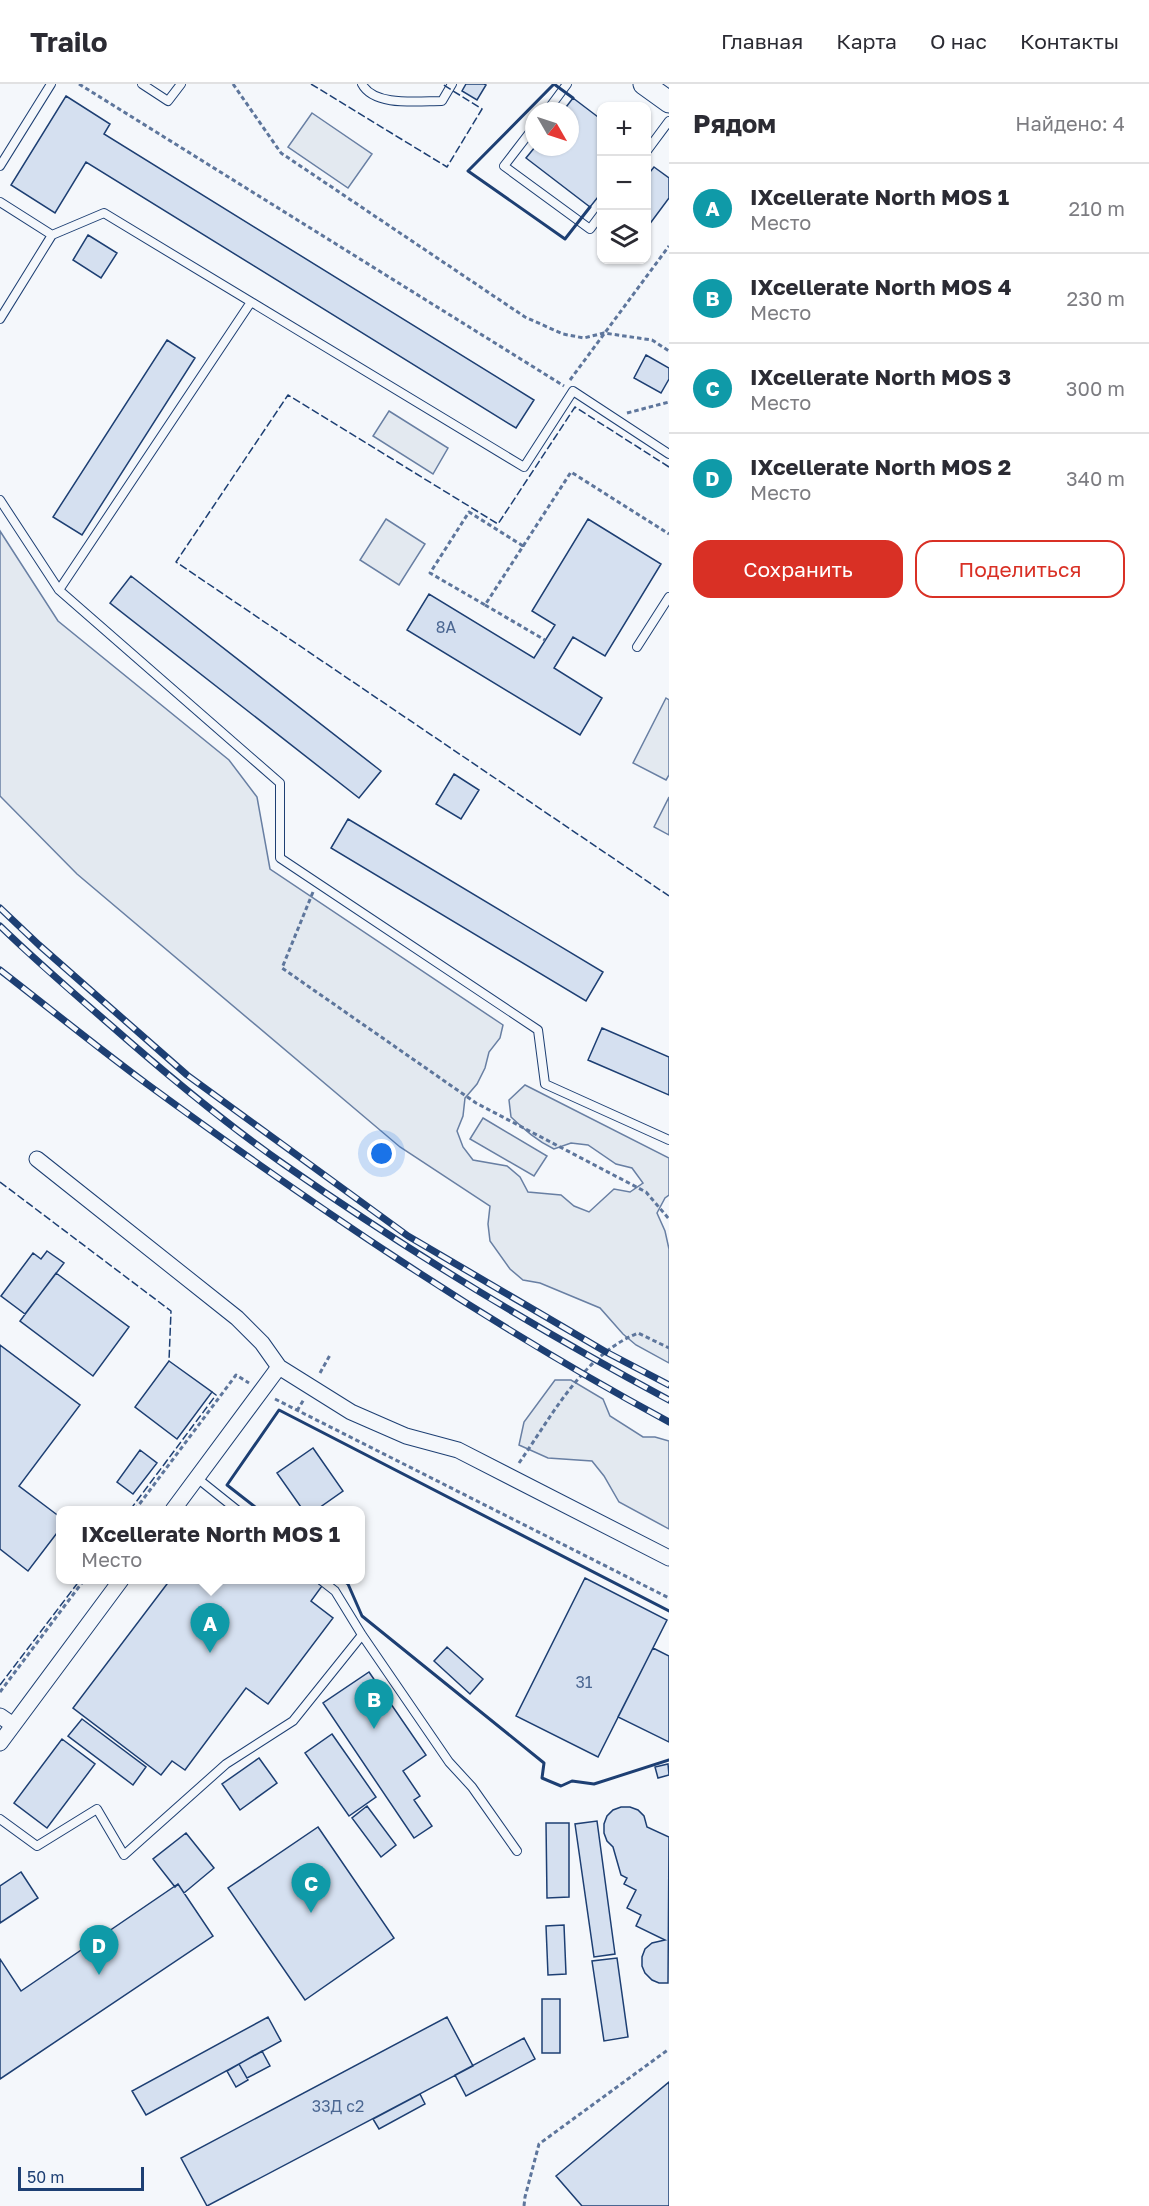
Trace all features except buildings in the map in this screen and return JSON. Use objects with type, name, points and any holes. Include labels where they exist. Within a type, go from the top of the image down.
[{"type":"main road","points":[[644,84],[669,102]]},
{"type":"street","points":[[37,1160],[237,1318],[262,1343],[279,1367],[351,1412],[406,1436],[458,1450],[669,1558]]},
{"type":"street","points":[[176,1506],[279,1367]]},
{"type":"street","points":[[0,1743],[118,1584]]},
{"type":"street","points":[[0,1716],[13,1725]]},
{"type":"lane","points":[[0,166],[51,84]]},
{"type":"lane","points":[[142,84],[168,101],[181,84]]},
{"type":"lane","points":[[362,84],[364,89],[381,100],[442,101],[452,84]]},
{"type":"lane","points":[[553,102],[567,84]]},
{"type":"lane","points":[[651,145],[669,121]]},
{"type":"lane","points":[[525,139],[504,166],[590,229],[597,220]]},
{"type":"lane","points":[[0,202],[52,235]]},
{"type":"lane","points":[[0,318],[52,235],[104,213],[524,467],[573,391],[669,454]]},
{"type":"lane","points":[[59,590],[251,302]]},
{"type":"lane","points":[[0,500],[59,590],[280,783],[280,858],[538,1030],[545,1084],[669,1140]]},
{"type":"lane","points":[[637,647],[669,597]]},
{"type":"lane","points":[[197,1478],[232,1506]]},
{"type":"lane","points":[[326,1584],[336,1591],[362,1635],[448,1762],[472,1787],[517,1851]]},
{"type":"lane","points":[[0,1819],[37,1846],[97,1809],[124,1855],[226,1764],[293,1721],[362,1635]]},
{"type":"path","points":[[79,84],[566,387],[669,246]]},
{"type":"path","points":[[233,84],[281,153],[515,310],[563,334],[584,338],[604,333],[652,340],[669,351]]},
{"type":"path","points":[[612,417],[669,402]]},
{"type":"path","points":[[485,605],[571,472],[669,534]]},
{"type":"path","points":[[523,546],[469,513],[430,573],[545,640]]},
{"type":"path","points":[[317,882],[282,968],[476,1103],[646,1192],[669,1219]]},
{"type":"path","points":[[509,1477],[581,1374],[606,1352],[621,1340],[638,1333],[669,1348]]},
{"type":"path","points":[[138,1506],[236,1375],[282,1403],[669,1598]]},
{"type":"path","points":[[0,1692],[81,1584]]},
{"type":"path","points":[[524,2206],[539,2144],[669,2049]]},
{"type":"shaded area","points":[[312,113],[372,154],[348,188],[288,147]]},
{"type":"shaded area","points":[[389,411],[448,448],[433,474],[373,436]]},
{"type":"shaded area","points":[[386,519],[425,544],[399,585],[360,560]]},
{"type":"shaded area","points":[[0,531],[58,621],[229,760],[257,797],[270,869],[503,1025],[500,1038],[489,1052],[485,1068],[477,1084],[465,1098],[463,1116],[457,1131],[463,1147],[473,1160],[507,1166],[520,1177],[528,1192],[561,1195],[574,1206],[589,1212],[614,1189],[630,1192],[643,1183],[632,1168],[616,1164],[588,1145],[571,1143],[554,1149],[526,1131],[511,1117],[509,1100],[525,1085],[669,1158],[669,1195],[657,1213],[665,1231],[669,1249],[669,1363],[636,1345],[600,1308],[540,1283],[523,1280],[510,1269],[490,1241],[488,1224],[490,1206],[400,1147],[77,874],[0,796]]},
{"type":"shaded area","points":[[666,698],[669,700],[669,775],[666,780],[633,763]]},
{"type":"shaded area","points":[[669,797],[669,835],[654,827]]},
{"type":"shaded area","points":[[483,1118],[547,1156],[534,1176],[470,1139]]},
{"type":"shaded area","points":[[555,1380],[571,1380],[603,1399],[610,1416],[643,1437],[655,1437],[669,1441],[669,1529],[619,1502],[592,1461],[548,1458],[519,1445],[524,1422]]},
{"type":"railway","points":[[0,908],[187,1075],[408,1236],[606,1352],[669,1385]]},
{"type":"railway","points":[[0,926],[173,1079],[239,1132],[285,1165],[378,1228],[474,1288],[669,1400]]},
{"type":"railway","points":[[0,970],[147,1084],[338,1219],[534,1345],[669,1422]]},
{"type":"fence","points":[[311,84],[447,167],[482,109],[442,84]]},
{"type":"fence","points":[[669,467],[575,407],[498,524],[288,395],[176,562],[669,896]]},
{"type":"fence","points":[[0,1182],[171,1311],[169,1361]]},
{"type":"fence","points":[[133,1506],[216,1395],[212,1392]]},
{"type":"fence","points":[[0,1685],[77,1584]]},
{"type":"wall","points":[[554,84],[468,171],[565,239],[590,207]]},
{"type":"wall","points":[[554,84],[573,98]]},
{"type":"wall","points":[[254,1506],[227,1485],[279,1410],[669,1611]]},
{"type":"wall","points":[[348,1584],[362,1616],[544,1763],[542,1778],[561,1786],[572,1781],[594,1784],[669,1760]]},
{"type":"place","name":"IXcellerate North MOS 1","points":[[210,1653]]},
{"type":"place","name":"IXcellerate North MOS 4","points":[[374,1729]]},
{"type":"place","name":"IXcellerate North MOS 3","points":[[311,1913]]},
{"type":"place","name":"IXcellerate North MOS 2","points":[[99,1975]]}]
